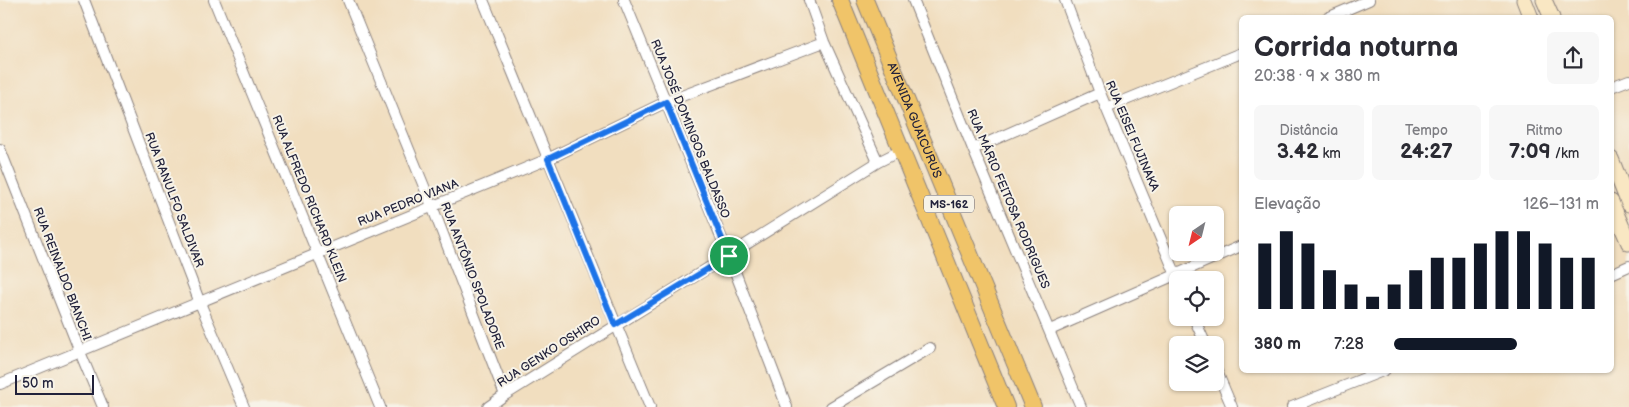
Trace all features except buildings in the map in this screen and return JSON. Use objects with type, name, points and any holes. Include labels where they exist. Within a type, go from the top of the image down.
[{"type":"main road","name":"AVENIDA GUAICURUS","points":[[840,0],[1006,407]]},
{"type":"main road","name":"AVENIDA GUAICURUS","points":[[865,0],[1033,407]]},
{"type":"street","name":"RUA RANULFO SALDIVAR","points":[[84,0],[200,303],[244,407]]},
{"type":"street","name":"RUA ALFREDO RICHARD KLEIN","points":[[214,0],[380,407]]},
{"type":"street","name":"RUA ANTÔNIO SPOLADORE","points":[[348,0],[432,206],[505,395]]},
{"type":"street","points":[[483,0],[650,407]]},
{"type":"street","name":"RUA JOSÉ DOMINGOS BALDASSO","points":[[624,0],[729,256],[787,407]]},
{"type":"street","points":[[808,0],[824,42],[878,162]]},
{"type":"street","name":"RUA MÁRIO FEITOSA RODRIGUES","points":[[913,0],[1081,407]]},
{"type":"street","name":"RUA EISEI FUJINAKA","points":[[1065,0],[1106,108],[1174,271]]},
{"type":"street","points":[[1333,15],[1369,0]]},
{"type":"street","points":[[1524,0],[1530,15]]},
{"type":"street","points":[[1544,0],[1551,15]]},
{"type":"street","name":"RUA PEDRO VIANA","points":[[0,384],[548,159],[666,102],[824,42]]},
{"type":"street","points":[[1106,108],[1239,53]]},
{"type":"street","points":[[1614,86],[1629,80]]},
{"type":"street","points":[[973,149],[1100,93]]},
{"type":"street","name":"RUA REINALDO BIANCHI","points":[[0,149],[103,407]]},
{"type":"street","name":"RUA GENKO OSHIRO","points":[[488,407],[615,325],[878,162],[902,150]]},
{"type":"street","points":[[1614,167],[1629,204]]},
{"type":"street","points":[[1614,209],[1629,243]]},
{"type":"street","points":[[1189,271],[1239,247]]},
{"type":"street","points":[[1614,273],[1629,266]]},
{"type":"street","points":[[1050,330],[1169,280]]},
{"type":"street","points":[[831,407],[930,348]]},
{"type":"street","points":[[1292,407],[1377,373]]},
{"type":"street","points":[[1224,388],[1232,407]]},
{"type":"route","points":[[666,102],[729,256],[615,325],[548,159],[666,102]]}]
